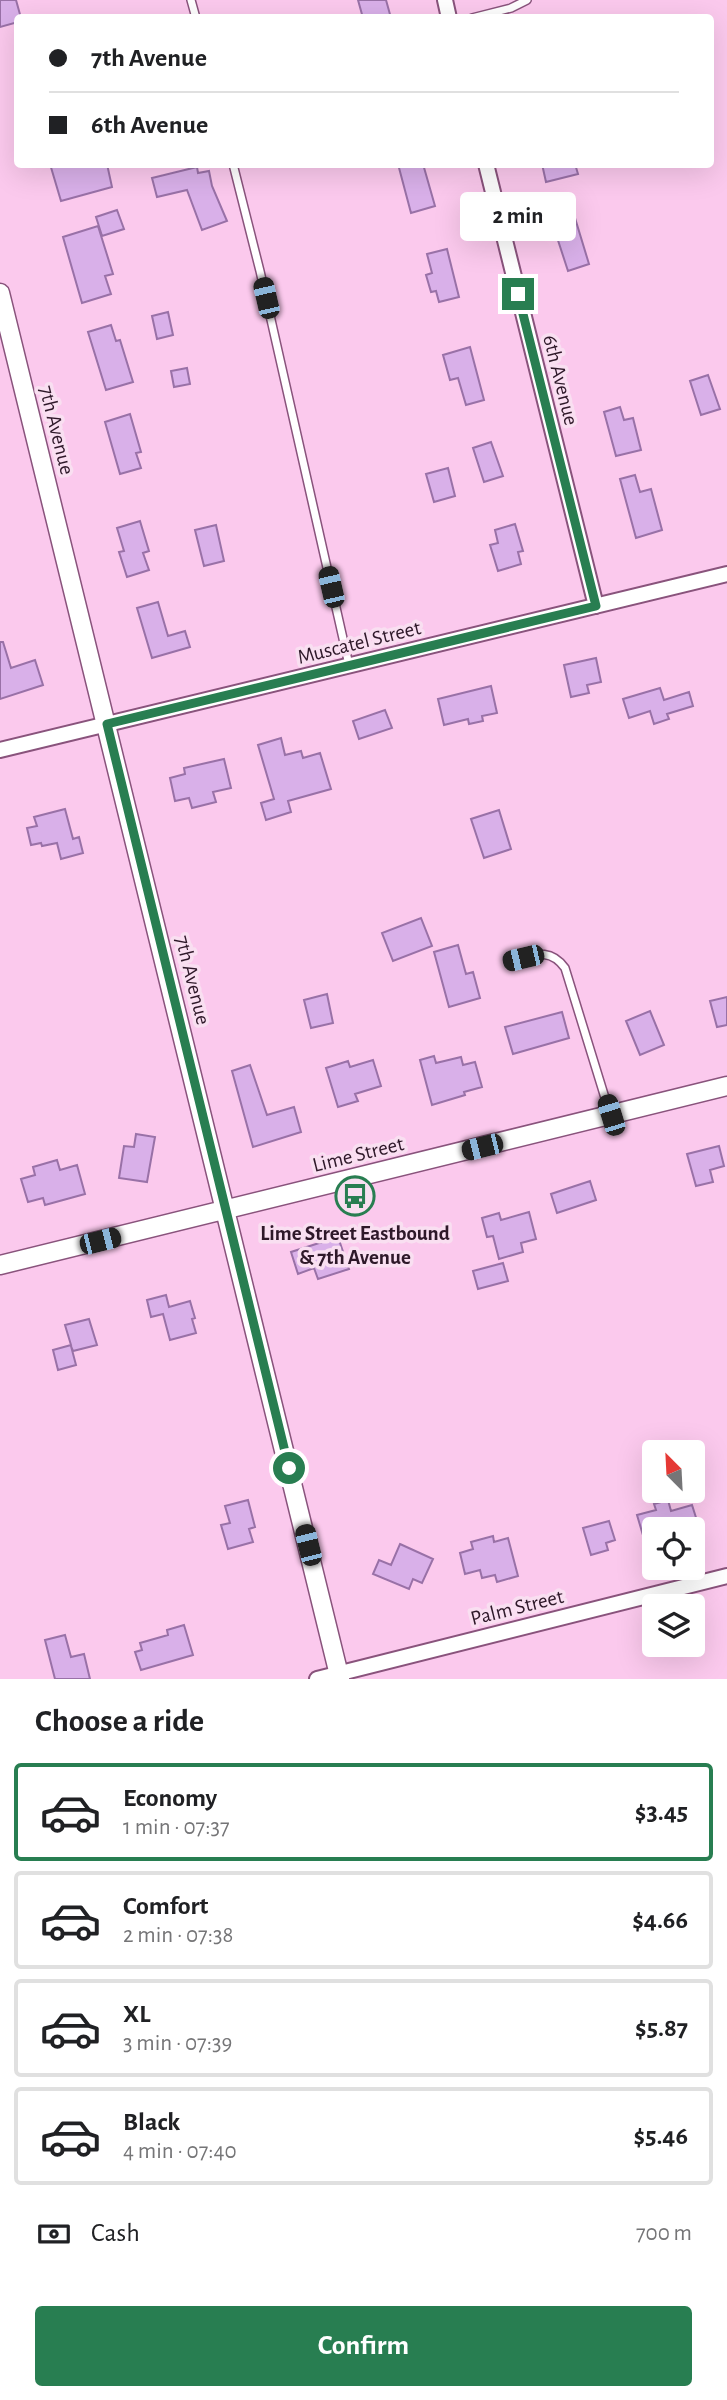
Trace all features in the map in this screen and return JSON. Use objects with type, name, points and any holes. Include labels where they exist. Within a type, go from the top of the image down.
[{"type":"street","name":"6th Avenue","points":[[487,168],[596,606]]},
{"type":"street","name":"7th Avenue","points":[[0,293],[340,1676]]},
{"type":"street","name":"Muscatel Street","points":[[0,750],[727,574]]},
{"type":"street","name":"Lime Street","points":[[0,1265],[727,1086]]},
{"type":"street","name":"Palm Street","points":[[317,1679],[340,1676],[727,1576]]},
{"type":"lane","points":[[488,14],[511,8],[527,0]]},
{"type":"lane","points":[[234,168],[260,271],[349,665]]},
{"type":"lane","points":[[508,961],[549,953],[558,958],[565,968],[611,1115]]},
{"type":"building","points":[[0,0],[16,0],[20,14],[14,14],[14,23],[0,27]]},
{"type":"building","points":[[358,0],[386,0],[390,14],[362,14]]},
{"type":"building","points":[[51,168],[108,168],[112,187],[61,201]]},
{"type":"building","points":[[193,168],[197,168],[198,173],[209,171],[212,186],[227,221],[202,230],[187,190],[157,197],[152,178]]},
{"type":"building","points":[[399,168],[424,168],[435,206],[411,213]]},
{"type":"building","points":[[543,168],[576,168],[578,174],[546,182]]},
{"type":"building","points":[[117,210],[124,229],[102,236],[96,217]]},
{"type":"building","points":[[575,218],[589,264],[568,271],[553,225]]},
{"type":"building","points":[[98,226],[113,274],[105,276],[111,294],[82,303],[63,237]]},
{"type":"building","points":[[447,249],[459,297],[439,302],[436,291],[431,292],[426,275],[432,273],[427,254]]},
{"type":"building","points":[[168,312],[173,335],[157,339],[152,316]]},
{"type":"building","points":[[111,325],[116,341],[120,340],[133,382],[106,390],[88,332]]},
{"type":"building","points":[[470,347],[484,400],[466,405],[458,378],[450,380],[443,355]]},
{"type":"building","points":[[187,368],[190,384],[174,387],[171,371]]},
{"type":"building","points":[[708,375],[720,409],[701,415],[690,381]]},
{"type":"building","points":[[620,407],[624,420],[633,418],[641,450],[616,456],[604,412]]},
{"type":"building","points":[[130,414],[141,452],[136,453],[141,468],[120,474],[105,422]]},
{"type":"building","points":[[491,442],[503,476],[484,482],[473,448]]},
{"type":"building","points":[[448,468],[455,496],[434,502],[426,474]]},
{"type":"building","points":[[635,475],[640,492],[651,489],[662,530],[636,538],[620,479]]},
{"type":"building","points":[[140,521],[149,551],[143,553],[149,570],[127,577],[119,552],[124,551],[117,528]]},
{"type":"building","points":[[515,524],[523,551],[518,552],[521,564],[498,571],[490,545],[498,543],[495,530]]},
{"type":"building","points":[[216,525],[224,561],[204,566],[195,530]]},
{"type":"building","points":[[158,602],[168,636],[185,631],[190,647],[152,658],[137,608]]},
{"type":"building","points":[[0,642],[3,642],[11,668],[35,660],[43,685],[0,699]]},
{"type":"building","points":[[596,658],[601,682],[587,685],[589,693],[571,697],[564,665]]},
{"type":"building","points":[[491,686],[497,713],[482,716],[483,721],[469,724],[468,719],[444,725],[438,699]]},
{"type":"building","points":[[660,688],[664,700],[689,692],[693,706],[667,714],[669,719],[654,724],[650,711],[629,718],[623,699]]},
{"type":"building","points":[[385,710],[392,728],[359,739],[353,721]]},
{"type":"building","points":[[281,738],[285,755],[301,751],[303,758],[320,753],[331,789],[288,801],[291,812],[266,820],[261,803],[274,799],[258,745]]},
{"type":"building","points":[[224,759],[231,788],[213,792],[216,802],[192,808],[189,798],[175,801],[170,778],[185,774],[184,768]]},
{"type":"building","points":[[65,809],[73,839],[79,837],[83,853],[61,859],[57,843],[31,845],[27,828],[37,826],[34,817]]},
{"type":"building","points":[[499,810],[511,849],[484,858],[471,819]]},
{"type":"building","points":[[421,918],[432,946],[393,961],[382,933]]},
{"type":"building","points":[[458,945],[466,974],[473,972],[480,998],[449,1007],[434,952]]},
{"type":"building","points":[[327,994],[333,1023],[311,1028],[304,1000]]},
{"type":"building","points":[[727,997],[727,1025],[717,1027],[710,1001]]},
{"type":"building","points":[[650,1011],[664,1045],[640,1055],[626,1021]]},
{"type":"building","points":[[562,1012],[569,1038],[513,1054],[505,1027]]},
{"type":"building","points":[[434,1056],[436,1063],[461,1057],[463,1065],[475,1062],[482,1087],[432,1105],[420,1060]]},
{"type":"building","points":[[373,1060],[381,1086],[355,1094],[358,1101],[338,1107],[326,1068],[348,1061],[350,1067]]},
{"type":"building","points":[[250,1065],[267,1115],[294,1107],[301,1132],[253,1147],[232,1071]]},
{"type":"building","points":[[136,1134],[155,1137],[147,1182],[119,1178],[124,1146],[134,1147]]},
{"type":"building","points":[[719,1146],[724,1166],[710,1170],[713,1182],[696,1186],[687,1154]]},
{"type":"building","points":[[57,1160],[60,1170],[77,1165],[85,1194],[45,1205],[43,1198],[28,1202],[21,1179],[35,1175],[33,1167]]},
{"type":"building","points":[[590,1181],[596,1200],[557,1213],[551,1194]]},
{"type":"building","points":[[529,1212],[536,1239],[521,1243],[523,1252],[499,1259],[493,1236],[487,1237],[482,1218],[499,1213],[501,1220]]},
{"type":"building","points":[[338,1237],[349,1269],[318,1279],[314,1268],[298,1274],[291,1252]]},
{"type":"building","points":[[503,1263],[508,1281],[478,1289],[473,1271]]},
{"type":"building","points":[[166,1295],[169,1307],[190,1301],[196,1333],[170,1340],[163,1314],[151,1317],[147,1300]]},
{"type":"building","points":[[89,1319],[97,1345],[73,1351],[71,1346],[76,1365],[58,1370],[53,1350],[71,1345],[65,1325]]},
{"type":"building","points":[[248,1500],[255,1527],[249,1529],[253,1542],[228,1549],[221,1525],[230,1523],[225,1506]]},
{"type":"building","points":[[669,1503],[671,1511],[692,1505],[696,1517],[642,1517],[642,1532],[637,1515],[656,1510],[654,1504]]},
{"type":"building","points":[[609,1521],[615,1540],[606,1543],[608,1550],[591,1555],[583,1528]]},
{"type":"building","points":[[493,1536],[494,1542],[508,1538],[518,1576],[497,1582],[495,1575],[482,1578],[480,1570],[465,1574],[460,1553],[473,1549],[471,1542]]},
{"type":"building","points":[[400,1544],[433,1559],[422,1583],[413,1579],[409,1589],[373,1574],[379,1560],[391,1565]]},
{"type":"building","points":[[184,1625],[193,1655],[141,1670],[135,1652],[142,1650],[140,1643],[168,1635],[167,1630]]},
{"type":"building","points":[[65,1635],[71,1657],[84,1654],[90,1679],[55,1679],[45,1640]]},
{"type":"place","name":"Lime Street Eastbound & 7th Avenue","points":[[355,1196]]},
{"type":"route","points":[[289,1468],[107,724],[596,606],[518,294]]}]
